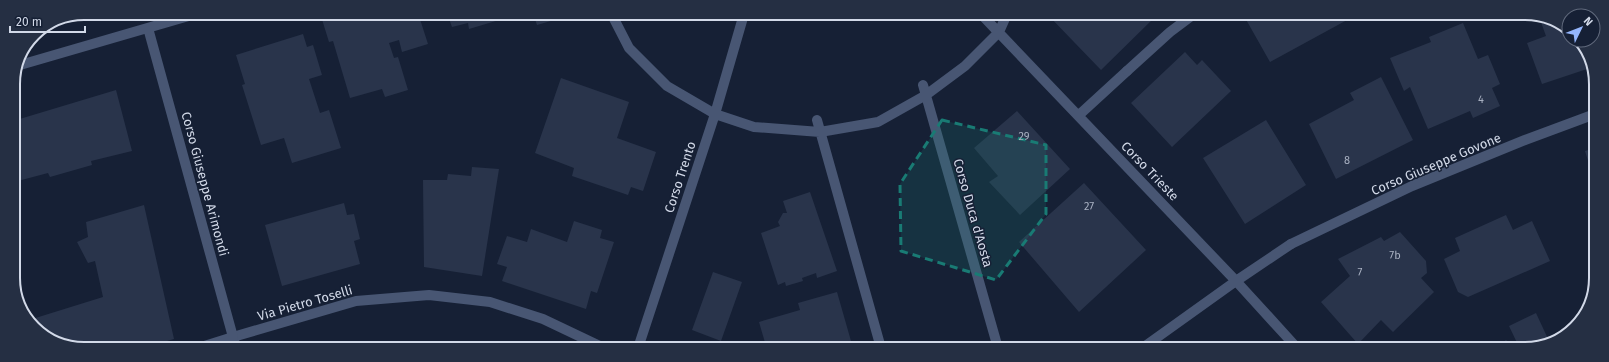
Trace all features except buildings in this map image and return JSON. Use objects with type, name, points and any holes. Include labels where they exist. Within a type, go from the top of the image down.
[{"type":"street","points":[[24,64],[175,20]]},
{"type":"street","points":[[614,20],[629,48],[667,86],[715,114],[754,127],[820,132],[878,122],[926,95],[965,66],[999,32],[1004,20]]},
{"type":"street","name":"Corso Trento","points":[[640,342],[715,114],[742,20]]},
{"type":"street","name":"Corso Trieste","points":[[987,20],[1236,281],[1292,342]]},
{"type":"street","points":[[1078,115],[1170,32],[1186,20]]},
{"type":"street","name":"Corso Giuseppe Arimondi","points":[[148,28],[234,342]]},
{"type":"street","name":"Corso Duca d'Aosta","points":[[923,85],[996,342]]},
{"type":"street","name":"Corso Giuseppe Govone","points":[[1150,342],[1291,244],[1412,186],[1525,140],[1589,116]]},
{"type":"street","points":[[817,120],[879,342]]},
{"type":"street","name":"Via Pietro Toselli","points":[[217,342],[356,301],[429,295],[490,302],[543,319],[591,342]]},
{"type":"highlighted area","points":[[942,120],[1046,145],[1046,214],[996,280],[901,251],[900,184]]}]
